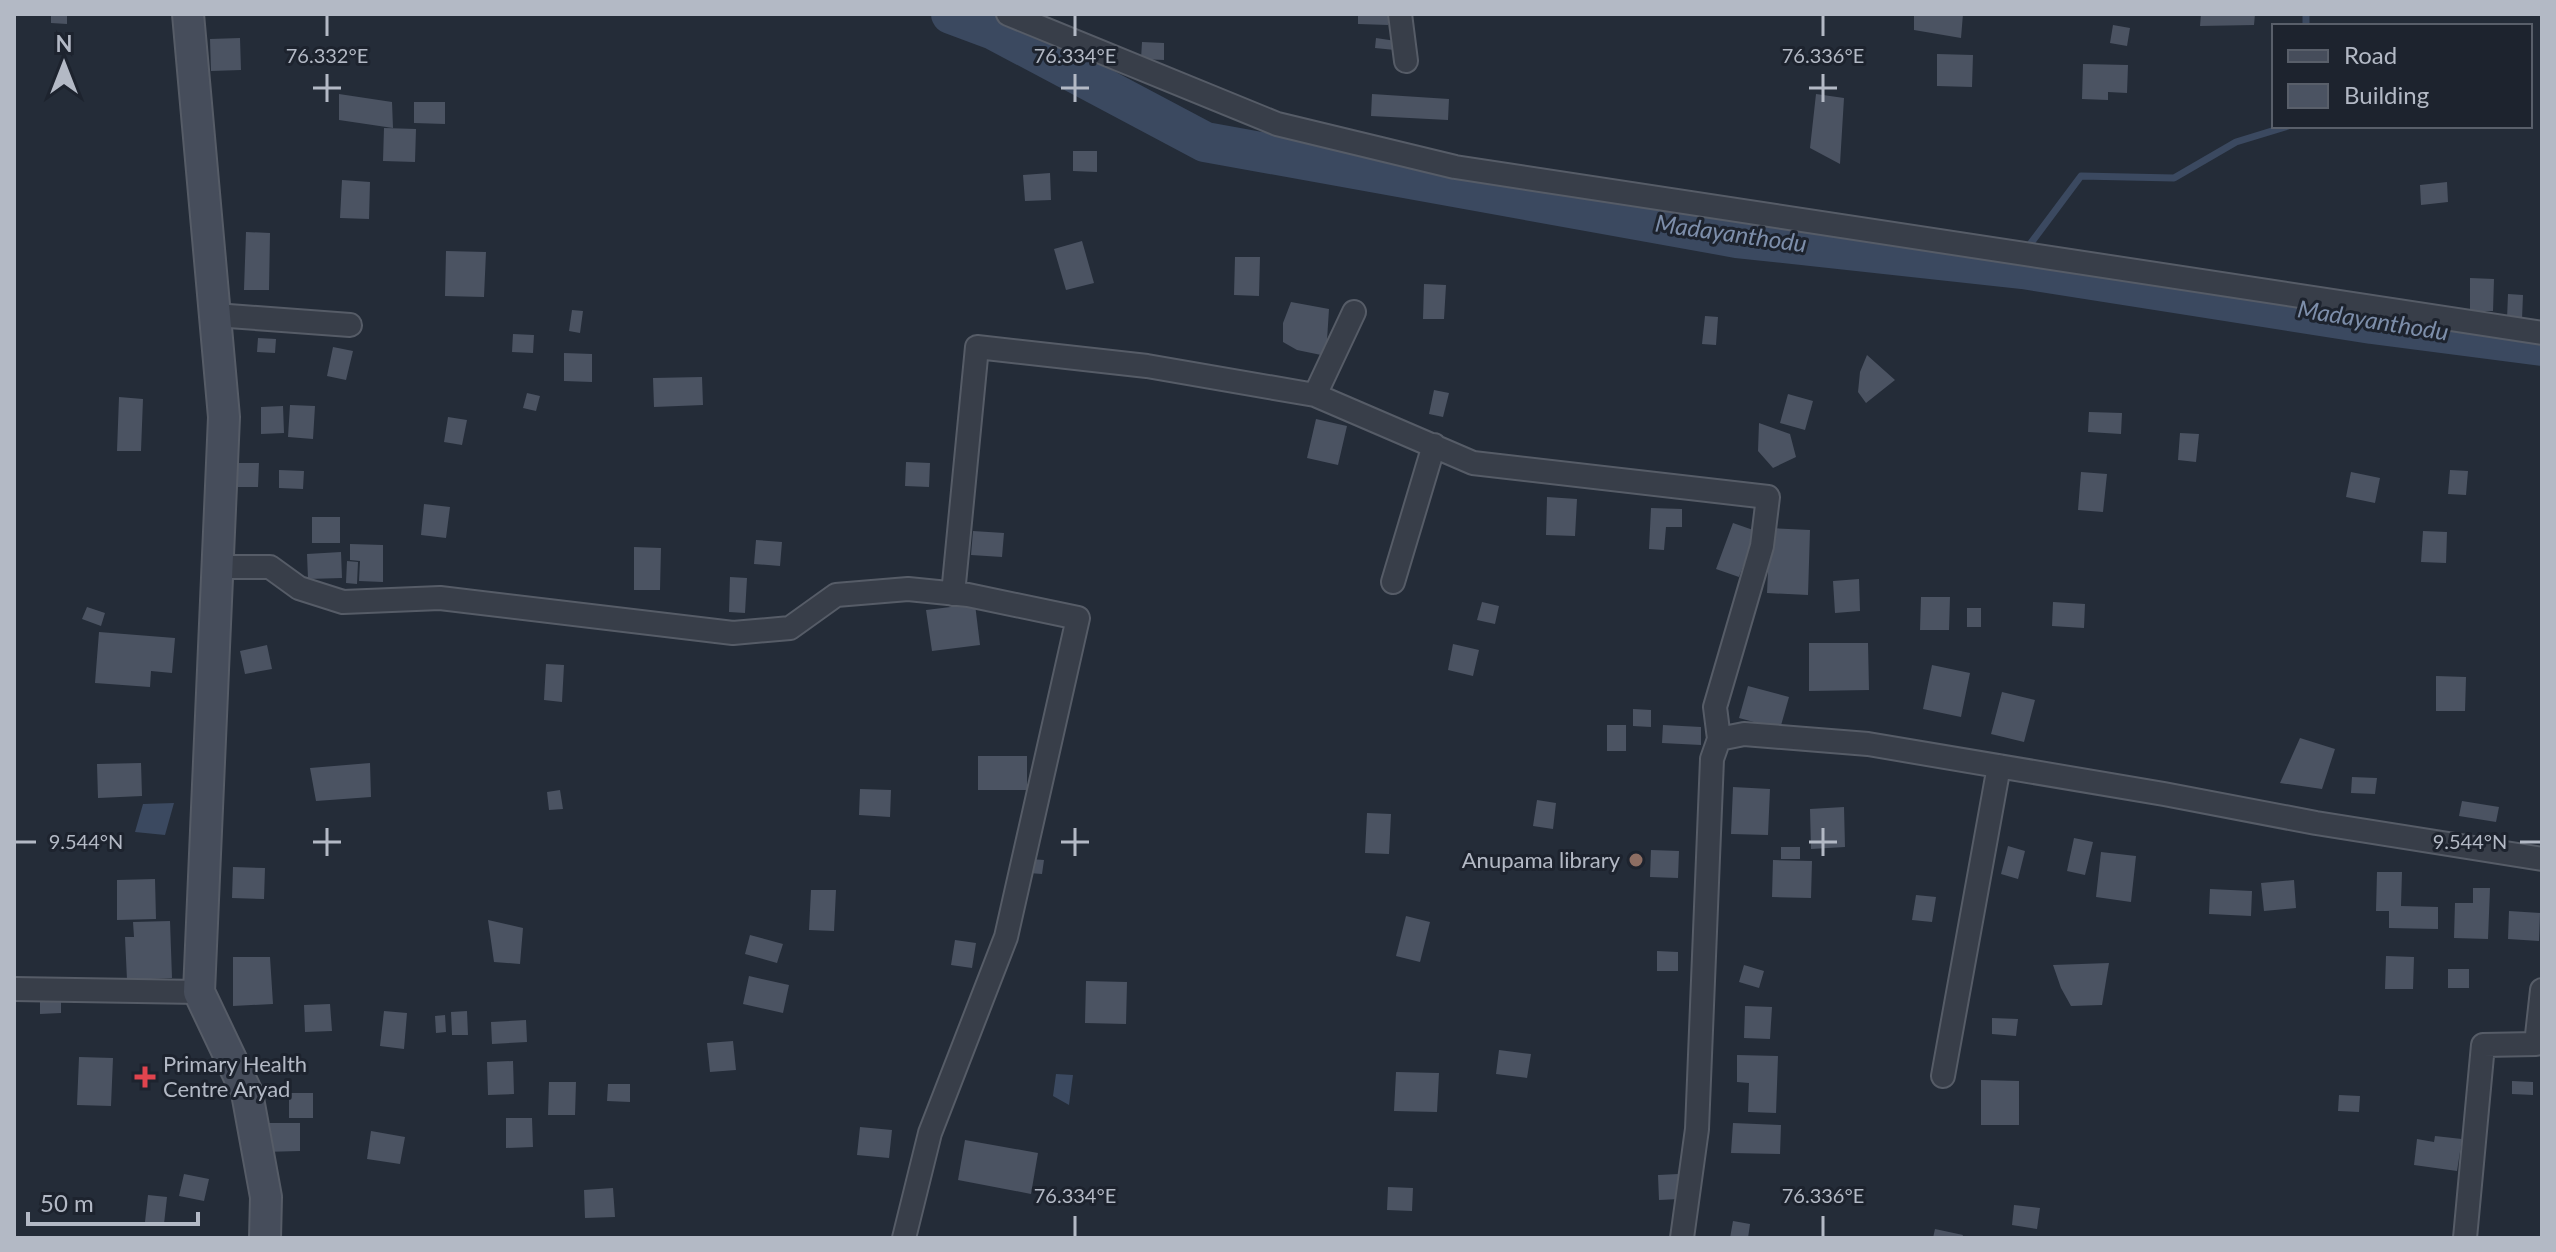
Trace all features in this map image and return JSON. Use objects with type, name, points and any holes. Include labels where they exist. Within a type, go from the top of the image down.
[{"type":"main road","points":[[188,14],[224,417],[199,992],[247,1093],[266,1197],[265,1238]]},
{"type":"street","points":[[1008,14],[1277,124],[1455,167],[2542,333]]},
{"type":"street","points":[[1400,14],[1406,61]]},
{"type":"street","points":[[1315,395],[1354,312]]},
{"type":"street","points":[[215,315],[350,325]]},
{"type":"street","points":[[953,594],[977,347],[1147,366],[1315,395],[1473,463],[1768,497],[1762,546],[1715,707],[1719,739],[1712,759],[1710,785],[1697,1129],[1682,1238]]},
{"type":"street","points":[[1393,582],[1434,445]]},
{"type":"street","points":[[218,567],[270,567],[299,588],[343,602],[440,598],[733,633],[790,628],[836,595],[908,589],[953,594],[1078,618],[1006,937],[930,1133],[904,1238]]},
{"type":"street","points":[[1719,739],[1744,734],[1868,744],[2316,823],[2540,858],[2542,881]]},
{"type":"street","points":[[1943,1076],[1999,766]]},
{"type":"street","points":[[14,989],[199,992]]},
{"type":"street","points":[[2465,1238],[2483,1045],[2536,1044],[2542,990]]},
{"type":"water","points":[[174,803],[165,835],[135,832],[143,804]]},
{"type":"water","points":[[1056,1074],[1073,1075],[1069,1105],[1053,1096]]},
{"type":"building","points":[[51,14],[67,14],[67,24],[51,23]]},
{"type":"building","points":[[1358,14],[1388,14],[1388,25],[1358,24]]},
{"type":"building","points":[[1914,14],[1963,14],[1961,38],[1914,30]]},
{"type":"building","points":[[2201,14],[2255,14],[2254,25],[2200,26]]},
{"type":"building","points":[[2113,25],[2130,28],[2127,46],[2110,43]]},
{"type":"building","points":[[240,38],[241,70],[211,71],[210,39]]},
{"type":"building","points":[[1376,38],[1396,41],[1395,50],[1375,48]]},
{"type":"building","points":[[1142,42],[1164,43],[1164,60],[1141,59]]},
{"type":"building","points":[[1937,54],[1973,55],[1972,87],[1937,86]]},
{"type":"building","points":[[2083,64],[2128,65],[2127,93],[2108,92],[2108,100],[2082,99]]},
{"type":"building","points":[[339,94],[392,102],[393,128],[339,120]]},
{"type":"building","points":[[1372,94],[1449,99],[1448,120],[1371,116]]},
{"type":"building","points":[[1816,94],[1844,98],[1840,164],[1810,148]]},
{"type":"building","points":[[414,102],[445,102],[445,124],[414,123]]},
{"type":"building","points":[[384,128],[416,129],[415,162],[383,161]]},
{"type":"building","points":[[1073,151],[1097,151],[1097,172],[1073,171]]},
{"type":"building","points":[[1050,173],[1051,200],[1025,201],[1023,175]]},
{"type":"building","points":[[342,180],[370,182],[369,219],[340,218]]},
{"type":"building","points":[[2447,182],[2448,202],[2421,205],[2420,185]]},
{"type":"building","points":[[246,232],[270,233],[269,290],[244,290]]},
{"type":"building","points":[[1082,241],[1094,283],[1066,290],[1054,249]]},
{"type":"building","points":[[446,251],[486,252],[484,297],[445,296]]},
{"type":"building","points":[[1235,257],[1260,257],[1259,296],[1234,295]]},
{"type":"building","points":[[2470,278],[2494,279],[2493,311],[2470,311]]},
{"type":"building","points":[[1424,284],[1446,285],[1444,319],[1423,319]]},
{"type":"building","points":[[2508,294],[2523,295],[2522,319],[2507,319]]},
{"type":"building","points":[[1291,302],[1329,309],[1326,356],[1297,350],[1283,342],[1283,323]]},
{"type":"building","points":[[572,310],[583,311],[580,333],[569,331]]},
{"type":"building","points":[[1705,316],[1718,317],[1716,345],[1702,344]]},
{"type":"building","points":[[513,334],[534,335],[533,353],[512,352]]},
{"type":"building","points":[[258,338],[276,339],[275,353],[257,352]]},
{"type":"building","points":[[333,347],[353,351],[346,380],[327,376]]},
{"type":"building","points":[[564,353],[592,354],[592,382],[564,381]]},
{"type":"building","points":[[1867,355],[1895,380],[1866,403],[1858,392],[1860,372]]},
{"type":"building","points":[[702,377],[703,405],[654,407],[653,378]]},
{"type":"building","points":[[1434,390],[1449,393],[1443,417],[1429,414]]},
{"type":"building","points":[[527,393],[540,396],[536,411],[523,408]]},
{"type":"building","points":[[1788,394],[1813,401],[1805,430],[1780,423]]},
{"type":"building","points":[[119,397],[143,399],[141,451],[117,451]]},
{"type":"building","points":[[290,405],[315,406],[313,439],[288,437]]},
{"type":"building","points":[[283,406],[284,433],[261,434],[261,407]]},
{"type":"building","points":[[2089,412],[2122,413],[2121,434],[2088,432]]},
{"type":"building","points":[[448,417],[467,420],[462,445],[444,442]]},
{"type":"building","points":[[1316,419],[1347,426],[1338,465],[1307,458]]},
{"type":"building","points":[[1759,423],[1790,434],[1796,457],[1773,468],[1758,451]]},
{"type":"building","points":[[2180,433],[2199,434],[2196,462],[2178,460]]},
{"type":"building","points":[[906,462],[930,463],[929,487],[905,486]]},
{"type":"building","points":[[234,463],[259,463],[258,487],[233,487]]},
{"type":"building","points":[[279,470],[304,471],[303,489],[279,488]]},
{"type":"building","points":[[2450,470],[2468,471],[2466,495],[2448,494]]},
{"type":"building","points":[[2081,472],[2107,474],[2103,512],[2078,510]]},
{"type":"building","points":[[2351,472],[2380,478],[2375,503],[2346,497]]},
{"type":"building","points":[[1547,497],[1577,499],[1575,536],[1546,535]]},
{"type":"building","points":[[424,504],[450,507],[446,538],[421,535]]},
{"type":"building","points":[[1651,508],[1682,509],[1682,527],[1666,527],[1664,550],[1649,549]]},
{"type":"building","points":[[312,517],[340,517],[340,543],[312,543]]},
{"type":"building","points":[[1733,523],[1756,531],[1739,577],[1716,569]]},
{"type":"building","points":[[1770,528],[1810,530],[1808,595],[1767,593]]},
{"type":"building","points":[[973,531],[1004,533],[1002,557],[971,555]]},
{"type":"building","points":[[2423,531],[2447,532],[2446,563],[2421,562]]},
{"type":"building","points":[[756,540],[782,542],[780,566],[754,564]]},
{"type":"building","points":[[350,544],[383,545],[383,582],[359,581],[360,561],[350,560]]},
{"type":"building","points":[[634,547],[661,548],[660,590],[634,590]]},
{"type":"building","points":[[341,552],[342,578],[308,579],[307,554]]},
{"type":"building","points":[[347,561],[358,562],[357,584],[346,583]]},
{"type":"building","points":[[730,577],[747,578],[745,613],[729,612]]},
{"type":"building","points":[[1859,579],[1860,611],[1835,613],[1833,581]]},
{"type":"building","points":[[1921,597],[1950,597],[1949,630],[1920,630]]},
{"type":"building","points":[[1482,602],[1499,606],[1495,624],[1477,620]]},
{"type":"building","points":[[2053,602],[2085,604],[2084,628],[2052,626]]},
{"type":"building","points":[[975,604],[980,645],[932,651],[926,610]]},
{"type":"building","points":[[87,607],[105,613],[101,626],[82,619]]},
{"type":"building","points":[[1967,608],[1981,608],[1981,627],[1967,627]]},
{"type":"building","points":[[99,632],[175,638],[172,673],[151,671],[150,687],[95,683]]},
{"type":"building","points":[[1809,643],[1868,643],[1869,690],[1809,691]]},
{"type":"building","points":[[1453,644],[1479,650],[1473,676],[1448,670]]},
{"type":"building","points":[[267,645],[272,669],[245,674],[240,651]]},
{"type":"building","points":[[546,664],[564,665],[562,702],[544,700]]},
{"type":"building","points":[[1932,665],[1970,673],[1961,717],[1923,709]]},
{"type":"building","points":[[2436,676],[2466,677],[2465,711],[2436,711]]},
{"type":"building","points":[[1748,686],[1789,697],[1780,729],[1739,718]]},
{"type":"building","points":[[2002,692],[2035,700],[2024,742],[1991,734]]},
{"type":"building","points":[[1633,709],[1651,710],[1651,727],[1633,726]]},
{"type":"building","points":[[1607,725],[1626,725],[1626,751],[1607,751]]},
{"type":"building","points":[[1663,725],[1701,727],[1701,745],[1662,743]]},
{"type":"building","points":[[2300,738],[2335,749],[2322,789],[2280,783]]},
{"type":"building","points":[[978,756],[1027,756],[1027,790],[978,790]]},
{"type":"building","points":[[141,763],[142,796],[98,798],[97,764]]},
{"type":"building","points":[[370,763],[371,797],[316,801],[310,768]]},
{"type":"building","points":[[2352,777],[2377,778],[2375,794],[2351,793]]},
{"type":"building","points":[[1733,787],[1770,789],[1768,835],[1731,834]]},
{"type":"building","points":[[860,789],[891,790],[890,817],[859,815]]},
{"type":"building","points":[[560,790],[563,809],[549,810],[547,792]]},
{"type":"building","points":[[1537,800],[1556,803],[1553,829],[1533,826]]},
{"type":"building","points":[[2462,801],[2499,807],[2496,822],[2459,816]]},
{"type":"building","points":[[1844,807],[1845,847],[1811,849],[1810,809]]},
{"type":"building","points":[[1367,813],[1391,814],[1389,854],[1365,853]]},
{"type":"building","points":[[2074,838],[2093,842],[2085,875],[2067,871]]},
{"type":"building","points":[[2008,846],[2025,851],[2018,879],[2001,874]]},
{"type":"building","points":[[1781,847],[1800,847],[1800,859],[1781,859]]},
{"type":"building","points":[[1651,850],[1679,851],[1678,878],[1650,877]]},
{"type":"building","points":[[2101,852],[2136,856],[2131,902],[2096,897]]},
{"type":"building","points":[[1030,859],[1044,860],[1042,874],[1029,873]]},
{"type":"building","points":[[1773,860],[1812,861],[1811,898],[1772,897]]},
{"type":"building","points":[[233,867],[265,868],[264,899],[232,898]]},
{"type":"building","points":[[2377,872],[2402,872],[2401,906],[2438,907],[2438,929],[2389,928],[2389,911],[2376,911]]},
{"type":"building","points":[[155,879],[156,919],[117,920],[117,880]]},
{"type":"building","points":[[2294,880],[2296,908],[2264,911],[2261,883]]},
{"type":"building","points":[[2473,888],[2490,888],[2488,939],[2454,938],[2455,903],[2473,903]]},
{"type":"building","points":[[2210,889],[2252,891],[2251,916],[2209,914]]},
{"type":"building","points":[[811,890],[836,890],[834,931],[809,930]]},
{"type":"building","points":[[1916,895],[1936,897],[1932,922],[1912,920]]},
{"type":"building","points":[[2509,911],[2540,913],[2539,941],[2508,939]]},
{"type":"building","points":[[1406,916],[1430,922],[1420,962],[1396,956]]},
{"type":"building","points":[[488,920],[523,928],[520,964],[494,962]]},
{"type":"building","points":[[170,921],[172,978],[127,980],[125,937],[134,937],[133,922]]},
{"type":"building","points":[[750,935],[783,944],[777,963],[745,954]]},
{"type":"building","points":[[955,940],[976,943],[972,968],[951,965]]},
{"type":"building","points":[[1657,951],[1678,952],[1678,971],[1657,971]]},
{"type":"building","points":[[2386,956],[2414,957],[2413,989],[2385,989]]},
{"type":"building","points":[[233,957],[270,957],[273,1004],[233,1006]]},
{"type":"building","points":[[2109,963],[2102,1005],[2071,1006],[2053,965]]},
{"type":"building","points":[[1744,965],[1764,971],[1759,988],[1739,982]]},
{"type":"building","points":[[2448,969],[2469,969],[2469,988],[2448,988]]},
{"type":"building","points":[[749,976],[789,985],[783,1013],[743,1004]]},
{"type":"building","points":[[1086,981],[1127,982],[1126,1024],[1085,1023]]},
{"type":"building","points":[[61,998],[61,1013],[40,1014],[40,999]]},
{"type":"building","points":[[330,1004],[332,1031],[305,1032],[304,1005]]},
{"type":"building","points":[[1745,1006],[1772,1007],[1770,1039],[1744,1038]]},
{"type":"building","points":[[384,1011],[407,1013],[404,1049],[380,1046]]},
{"type":"building","points":[[467,1011],[468,1035],[452,1035],[451,1012]]},
{"type":"building","points":[[445,1015],[446,1032],[436,1033],[435,1016]]},
{"type":"building","points":[[1992,1018],[2018,1019],[2016,1036],[1992,1034]]},
{"type":"building","points":[[526,1020],[527,1042],[492,1044],[491,1022]]},
{"type":"building","points":[[733,1041],[736,1070],[710,1072],[707,1043]]},
{"type":"building","points":[[1499,1050],[1531,1054],[1527,1078],[1496,1074]]},
{"type":"building","points":[[1737,1055],[1778,1056],[1776,1113],[1748,1112],[1749,1083],[1737,1082]]},
{"type":"building","points":[[79,1057],[113,1058],[111,1106],[77,1105]]},
{"type":"building","points":[[513,1061],[514,1094],[488,1095],[487,1062]]},
{"type":"building","points":[[1396,1072],[1439,1073],[1437,1112],[1394,1111]]},
{"type":"building","points":[[1981,1080],[2019,1081],[2019,1125],[1981,1125]]},
{"type":"building","points":[[2512,1081],[2533,1082],[2533,1095],[2512,1094]]},
{"type":"building","points":[[549,1082],[576,1082],[575,1115],[548,1115]]},
{"type":"building","points":[[608,1084],[630,1084],[630,1102],[607,1101]]},
{"type":"building","points":[[289,1093],[313,1093],[313,1118],[289,1118]]},
{"type":"building","points":[[2339,1095],[2360,1096],[2359,1112],[2338,1111]]},
{"type":"building","points":[[506,1118],[532,1118],[533,1147],[506,1148]]},
{"type":"building","points":[[263,1123],[300,1123],[300,1151],[263,1152]]},
{"type":"building","points":[[1733,1123],[1781,1125],[1780,1154],[1731,1153]]},
{"type":"building","points":[[860,1127],[892,1130],[889,1158],[857,1155]]},
{"type":"building","points":[[371,1131],[405,1137],[400,1164],[367,1159]]},
{"type":"building","points":[[2435,1136],[2462,1139],[2457,1171],[2414,1165],[2417,1139],[2434,1142]]},
{"type":"building","points":[[965,1140],[1038,1153],[1031,1194],[958,1180]]},
{"type":"building","points":[[184,1174],[209,1179],[204,1201],[179,1196]]},
{"type":"building","points":[[1678,1174],[1679,1199],[1659,1200],[1658,1175]]},
{"type":"building","points":[[1388,1187],[1413,1188],[1412,1211],[1387,1210]]},
{"type":"building","points":[[613,1188],[615,1217],[585,1218],[584,1190]]},
{"type":"building","points":[[148,1195],[167,1197],[164,1224],[145,1222]]},
{"type":"building","points":[[2014,1205],[2040,1208],[2037,1229],[2012,1225]]},
{"type":"building","points":[[1733,1221],[1750,1224],[1748,1238],[1730,1238]]},
{"type":"building","points":[[1935,1229],[1963,1235],[1962,1238],[1933,1238]]},
{"type":"waterway","name":"Madayanthodu","points":[[951,14],[994,30],[1205,142],[1737,238],[2023,269],[2372,324],[2542,346]]},
{"type":"waterway","points":[[2306,14],[2306,24]]},
{"type":"waterway","points":[[2013,267],[2081,176],[2174,178],[2236,142],[2282,128]]},
{"type":"place","name":"Anupama library","points":[[1636,860]]},
{"type":"place","name":"Primary Health Centre Aryad","points":[[145,1077]]}]
